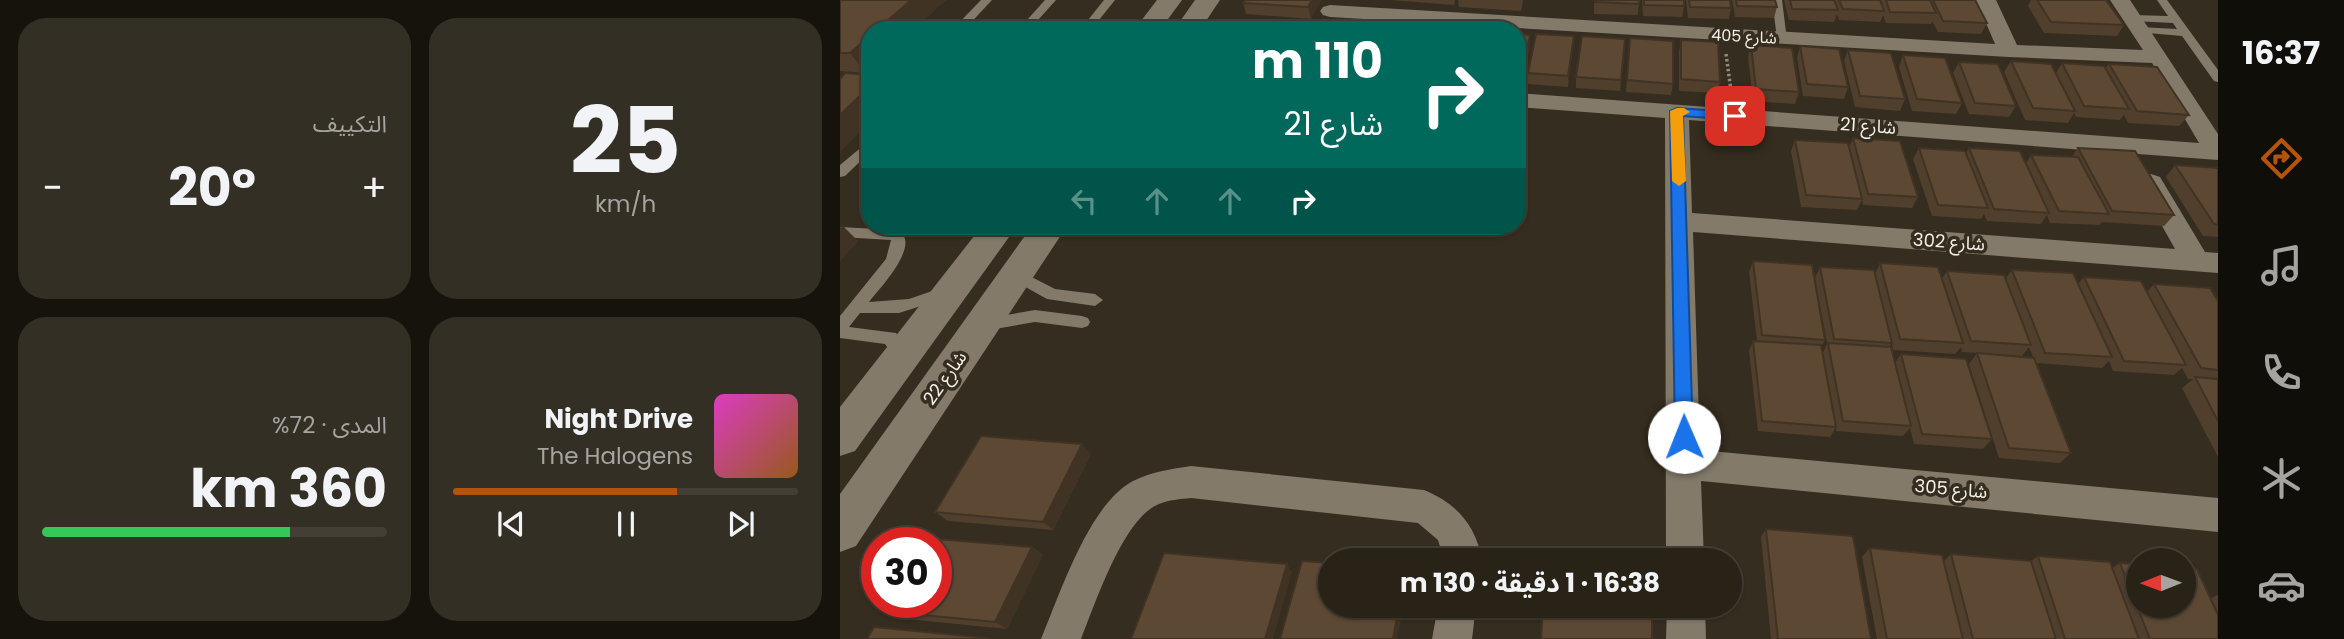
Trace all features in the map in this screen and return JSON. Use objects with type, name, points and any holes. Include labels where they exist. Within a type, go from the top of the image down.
[{"type":"street","points":[[1154,21],[1170,0]]},
{"type":"street","points":[[1194,21],[1209,0]]},
{"type":"street","points":[[1542,24],[1545,0]]},
{"type":"street","points":[[1986,0],[2009,51]]},
{"type":"street","name":"شارع 405","points":[[1329,14],[1478,21]]},
{"type":"street","points":[[2131,16],[2218,152]]},
{"type":"street","name":"شارع 405","points":[[1526,23],[2159,57]]},
{"type":"street","name":"شارع 21","points":[[1526,101],[2218,152]]},
{"type":"street","points":[[1677,111],[1685,548]]},
{"type":"street","points":[[2129,145],[2207,262]]},
{"type":"street","name":"شارع 302","points":[[1681,222],[2207,262]]},
{"type":"street","points":[[840,438],[992,235]]},
{"type":"street","name":"شارع 22","points":[[840,531],[1044,235]]},
{"type":"street","name":"شارع 305","points":[[1684,464],[2218,515]]},
{"type":"street","points":[[1061,639],[1114,520],[1144,494],[1167,486],[1191,482],[1424,507],[1443,518],[1457,533],[1460,548]]},
{"type":"street","points":[[1452,639],[1455,618]]},
{"type":"street","points":[[1686,618],[1686,639]]},
{"type":"lane","points":[[966,21],[987,0]]},
{"type":"lane","points":[[1031,21],[1051,0]]},
{"type":"lane","points":[[1092,21],[1110,0]]},
{"type":"lane","points":[[1777,0],[1783,38]]},
{"type":"lane","points":[[2162,0],[2218,78]]},
{"type":"lane","points":[[2131,16],[2176,20]]},
{"type":"lane","points":[[2131,16],[2184,33]]},
{"type":"lane","points":[[840,173],[861,153]]},
{"type":"lane","points":[[840,232],[861,233]]},
{"type":"lane","points":[[845,320],[893,261],[900,243],[896,235]]},
{"type":"lane","points":[[1016,275],[1052,295],[1095,300]]},
{"type":"lane","points":[[845,320],[912,306],[953,289]]},
{"type":"lane","points":[[981,325],[1035,316],[1082,322]]},
{"type":"lane","points":[[845,320],[890,338],[902,355]]},
{"type":"path","points":[[1723,34],[1735,116]]},
{"type":"building","points":[[840,0],[911,0],[887,21],[861,21],[861,44],[850,53],[840,53]]},
{"type":"building","points":[[1245,0],[1312,0],[1308,7],[1243,3]]},
{"type":"building","points":[[1639,0],[1639,4],[1595,2]]},
{"type":"building","points":[[1644,0],[1684,0],[1684,6],[1644,5]]},
{"type":"building","points":[[1689,0],[1730,0],[1731,8],[1690,7]]},
{"type":"building","points":[[1736,0],[1775,0],[1777,7],[1737,6]]},
{"type":"building","points":[[1790,0],[1834,0],[1838,10],[1792,9]]},
{"type":"building","points":[[1839,0],[1880,0],[1884,11],[1843,9]]},
{"type":"building","points":[[1886,0],[1930,0],[1936,13],[1890,12]]},
{"type":"building","points":[[1933,0],[1975,0],[1987,23],[1943,21]]},
{"type":"building","points":[[2037,0],[2106,0],[2124,25],[2051,22]]},
{"type":"building","points":[[1536,34],[1574,36],[1568,76],[1528,73]]},
{"type":"building","points":[[1526,35],[1530,35],[1526,53]]},
{"type":"building","points":[[1582,36],[1625,39],[1621,80],[1576,77]]},
{"type":"building","points":[[1630,38],[1673,41],[1673,84],[1627,80]]},
{"type":"building","points":[[1681,40],[1718,42],[1720,82],[1681,79]]},
{"type":"building","points":[[1751,45],[1792,48],[1799,92],[1756,89]]},
{"type":"building","points":[[1800,46],[1839,49],[1848,87],[1807,84]]},
{"type":"building","points":[[1848,50],[1891,53],[1905,99],[1860,96]]},
{"type":"building","points":[[1903,55],[1945,58],[1962,103],[1917,99]]},
{"type":"building","points":[[2011,61],[2051,64],[2075,111],[2033,108]]},
{"type":"building","points":[[1959,62],[1998,64],[2016,106],[1975,103]]},
{"type":"building","points":[[2062,63],[2104,66],[2129,109],[2084,106]]},
{"type":"building","points":[[2109,64],[2157,67],[2189,115],[2137,111]]},
{"type":"building","points":[[845,73],[861,74],[861,95],[840,115],[840,79]]},
{"type":"building","points":[[1853,138],[1900,141],[1918,197],[1868,194]]},
{"type":"building","points":[[1795,140],[1848,143],[1862,199],[1806,195]]},
{"type":"building","points":[[1919,148],[1965,151],[1988,208],[1938,205]]},
{"type":"building","points":[[1969,148],[2020,151],[2049,213],[1994,209]]},
{"type":"building","points":[[2078,148],[2135,151],[2174,215],[2112,211]]},
{"type":"building","points":[[2031,155],[2078,157],[2109,214],[2059,211]]},
{"type":"building","points":[[2175,165],[2218,168],[2218,225],[2214,224]]},
{"type":"building","points":[[1753,261],[1812,265],[1825,340],[1762,335]]},
{"type":"building","points":[[1880,263],[1938,267],[1963,343],[1900,339]]},
{"type":"building","points":[[1820,267],[1874,270],[1892,343],[1834,339]]},
{"type":"building","points":[[2012,270],[2073,273],[2112,357],[2045,353]]},
{"type":"building","points":[[1947,271],[2004,275],[2031,345],[1971,341]]},
{"type":"building","points":[[2084,277],[2141,281],[2186,365],[2124,361]]},
{"type":"building","points":[[2154,284],[2210,288],[2218,301],[2218,370],[2201,368]]},
{"type":"building","points":[[1753,341],[1821,345],[1836,427],[1762,421]]},
{"type":"building","points":[[1828,343],[1891,347],[1911,426],[1843,421]]},
{"type":"building","points":[[1977,353],[2034,358],[2071,453],[2009,448]]},
{"type":"building","points":[[1901,354],[1966,359],[1992,439],[1922,434]]},
{"type":"building","points":[[2195,377],[2218,379],[2218,421]]},
{"type":"building","points":[[981,436],[1082,444],[1043,522],[935,512]]},
{"type":"building","points":[[1766,529],[1853,536],[1871,639],[1778,639]]},
{"type":"building","points":[[952,540],[1032,547],[995,622],[952,618]]},
{"type":"building","points":[[1870,548],[1942,555],[1963,639],[1887,639]]},
{"type":"building","points":[[1164,553],[1287,564],[1265,639],[1131,639]]},
{"type":"building","points":[[1951,554],[2031,561],[2056,639],[1973,639]]},
{"type":"building","points":[[2038,556],[2110,562],[2126,604],[2126,618],[2131,618],[2139,639],[2065,639]]},
{"type":"building","points":[[1302,561],[1318,562],[1318,618],[1397,618],[1393,639],[1280,639]]},
{"type":"building","points":[[2120,563],[2126,563],[2126,578]]},
{"type":"building","points":[[2197,569],[2218,615],[2218,639],[2150,639],[2142,618],[2196,618]]},
{"type":"building","points":[[1542,618],[1652,618],[1652,639],[1541,639]]},
{"type":"building","points":[[874,627],[987,638],[867,639]]},
{"type":"slow traffic","points":[[1679,181],[1677,111],[1684,112]]},
{"type":"route","points":[[1684,437],[1677,111],[1735,116]]}]
